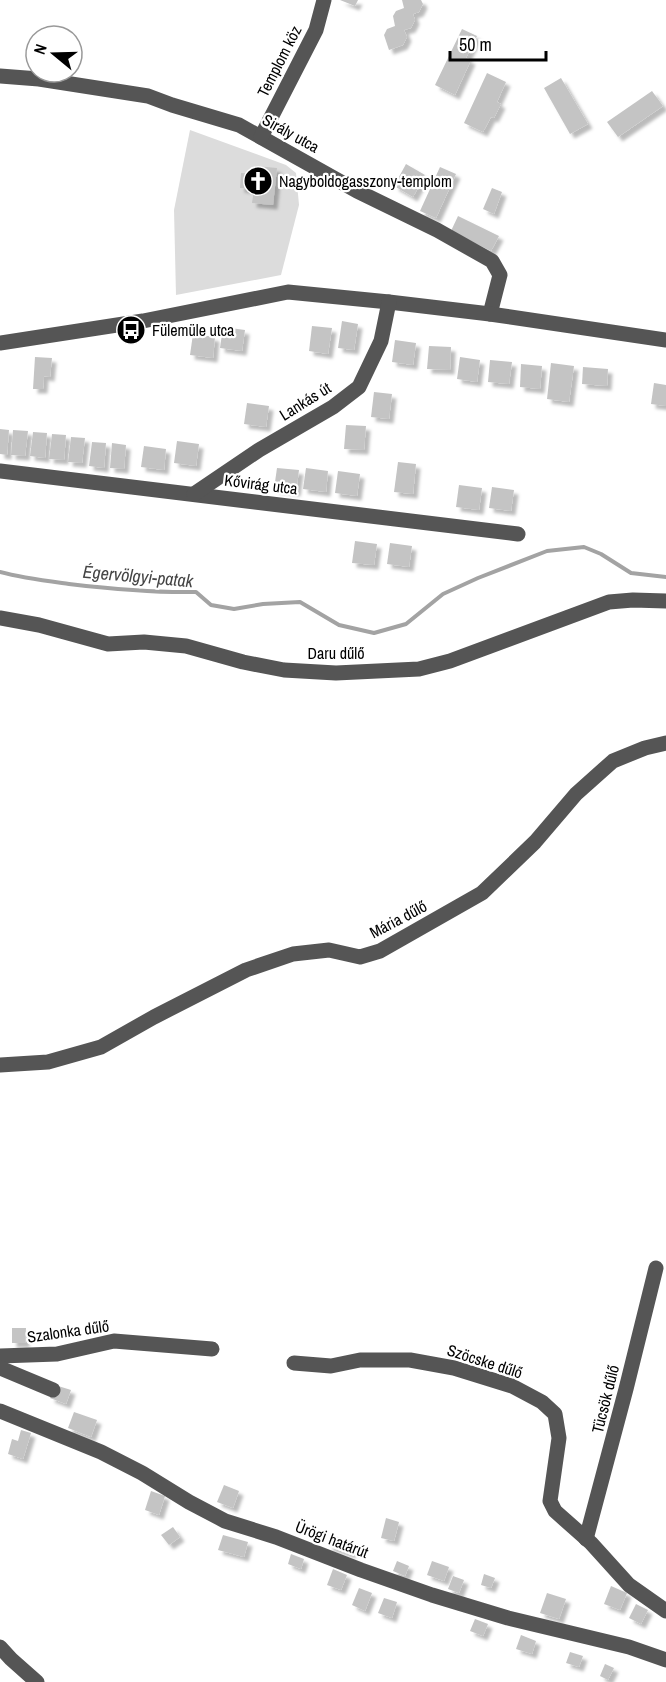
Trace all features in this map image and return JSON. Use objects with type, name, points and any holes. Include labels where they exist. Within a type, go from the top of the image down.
[{"type":"street","name":"Templom köz","points":[[261,137],[316,30],[324,0]]},
{"type":"street","name":"Sirály utca","points":[[0,76],[39,78],[148,96],[240,125],[357,191],[437,230],[492,261],[500,275],[490,314]]},
{"type":"street","points":[[0,343],[143,321],[288,292],[490,314],[666,340]]},
{"type":"street","name":"Lankás út","points":[[194,494],[359,387],[381,340],[389,302]]},
{"type":"street","name":"Kővirág utca","points":[[0,471],[518,534]]},
{"type":"street","name":"Daru dűlő","points":[[0,618],[39,625],[108,644],[144,642],[186,646],[243,662],[284,670],[336,674],[418,669],[450,661],[609,602],[666,601]]},
{"type":"street","name":"Mária dűlő","points":[[0,1065],[48,1062],[100,1047],[246,970],[293,954],[329,950],[360,957],[380,951],[482,893],[535,842],[576,794],[613,761],[645,748],[666,743]]},
{"type":"street","name":"Tücsök dűlő","points":[[586,1539],[656,1268]]},
{"type":"street","name":"Szalonka dűlő","points":[[0,1356],[57,1354],[114,1341],[212,1349]]},
{"type":"street","name":"Szöcske dűlő","points":[[294,1363],[331,1366],[360,1359],[410,1360],[454,1368],[512,1386],[542,1402],[555,1414],[559,1438],[550,1501],[555,1511],[586,1539],[629,1585],[666,1611]]},
{"type":"street","points":[[0,1368],[53,1390]]},
{"type":"street","name":"Ürögi határút","points":[[0,1411],[100,1452],[142,1473],[225,1521],[276,1537],[432,1595],[508,1618],[629,1647],[666,1660]]},
{"type":"street","points":[[0,1647],[37,1682]]},
{"type":"shaded area","points":[[190,130],[286,165],[296,173],[299,205],[281,275],[176,295],[174,210]]},
{"type":"building","points":[[340,0],[358,0],[355,6]]},
{"type":"building","points":[[402,0],[421,0],[423,4],[419,12],[413,14],[415,20],[411,28],[404,30],[407,37],[403,45],[389,50],[384,35],[387,29],[395,26],[393,16],[396,11],[404,8]]},
{"type":"building","points":[[462,29],[477,36],[466,58],[471,60],[455,95],[435,85]]},
{"type":"building","points":[[487,73],[506,82],[497,102],[501,104],[483,132],[464,123]]},
{"type":"building","points":[[561,78],[588,124],[570,134],[544,88]]},
{"type":"building","points":[[652,91],[663,106],[618,137],[607,122]]},
{"type":"building","points":[[406,164],[425,175],[413,197],[394,186]]},
{"type":"building","name":"Nagyboldogasszony-templom","points":[[255,166],[277,168],[273,205],[252,203],[254,189],[240,188],[241,173],[254,174]]},
{"type":"building","points":[[440,167],[456,174],[436,218],[420,211]]},
{"type":"building","points":[[492,188],[502,192],[494,214],[483,209]]},
{"type":"building","points":[[458,216],[499,236],[491,251],[451,231]]},
{"type":"building","points":[[342,321],[358,324],[354,350],[338,348]]},
{"type":"building","points":[[312,326],[332,328],[328,354],[309,351]]},
{"type":"building","points":[[223,327],[245,330],[242,351],[220,348]]},
{"type":"building","points":[[193,334],[215,337],[213,358],[190,355]]},
{"type":"building","points":[[395,340],[416,343],[413,365],[392,362]]},
{"type":"building","points":[[429,346],[451,347],[450,370],[427,369]]},
{"type":"building","points":[[35,357],[52,358],[50,377],[44,376],[43,389],[33,389]]},
{"type":"building","points":[[460,357],[480,360],[477,382],[457,379]]},
{"type":"building","points":[[490,360],[512,362],[509,384],[488,382]]},
{"type":"building","points":[[551,363],[574,366],[569,402],[547,399]]},
{"type":"building","points":[[521,364],[542,366],[540,389],[520,387]]},
{"type":"building","points":[[583,367],[608,369],[607,386],[582,384]]},
{"type":"building","points":[[654,383],[666,385],[666,406],[651,404]]},
{"type":"building","points":[[374,392],[392,394],[389,419],[371,417]]},
{"type":"building","points":[[247,403],[269,406],[266,427],[244,424]]},
{"type":"building","points":[[346,425],[366,426],[364,450],[344,449]]},
{"type":"building","points":[[0,429],[9,430],[7,455],[0,454]]},
{"type":"building","points":[[13,430],[28,431],[25,456],[11,455]]},
{"type":"building","points":[[33,432],[47,433],[45,458],[30,456]]},
{"type":"building","points":[[52,434],[66,435],[64,460],[49,459]]},
{"type":"building","points":[[71,437],[85,438],[82,463],[68,462]]},
{"type":"building","points":[[177,441],[199,444],[196,466],[174,463]]},
{"type":"building","points":[[92,442],[106,443],[104,468],[89,466]]},
{"type":"building","points":[[112,443],[126,445],[124,469],[110,468]]},
{"type":"building","points":[[144,446],[166,449],[164,470],[141,467]]},
{"type":"building","points":[[398,462],[416,464],[413,494],[394,492]]},
{"type":"building","points":[[277,468],[299,470],[296,492],[274,489]]},
{"type":"building","points":[[306,468],[328,471],[326,492],[303,489]]},
{"type":"building","points":[[338,471],[360,474],[357,496],[335,493]]},
{"type":"building","points":[[459,485],[482,488],[479,510],[456,507]]},
{"type":"building","points":[[492,487],[514,490],[511,511],[489,508]]},
{"type":"building","points":[[355,541],[377,544],[374,565],[352,563]]},
{"type":"building","points":[[390,543],[412,546],[409,567],[387,564]]},
{"type":"building","points":[[12,1328],[26,1328],[25,1343],[12,1343]]},
{"type":"building","points":[[55,1385],[71,1390],[66,1404],[50,1398]]},
{"type":"building","points":[[74,1412],[97,1420],[91,1437],[68,1428]]},
{"type":"building","points":[[21,1430],[31,1433],[23,1459],[8,1454],[12,1439],[18,1441]]},
{"type":"building","points":[[224,1485],[239,1491],[233,1508],[217,1502]]},
{"type":"building","points":[[151,1491],[165,1496],[159,1515],[145,1510]]},
{"type":"building","points":[[386,1518],[399,1522],[394,1541],[381,1538]]},
{"type":"building","points":[[173,1527],[180,1537],[169,1545],[161,1535]]},
{"type":"building","points":[[223,1535],[248,1542],[244,1557],[218,1550]]},
{"type":"building","points":[[332,1535],[355,1543],[351,1554],[328,1546]]},
{"type":"building","points":[[291,1554],[304,1559],[301,1569],[288,1564]]},
{"type":"building","points":[[397,1561],[409,1566],[405,1576],[393,1571]]},
{"type":"building","points":[[432,1561],[449,1567],[444,1581],[427,1575]]},
{"type":"building","points":[[333,1569],[347,1575],[341,1590],[327,1585]]},
{"type":"building","points":[[484,1574],[495,1578],[491,1588],[481,1585]]},
{"type":"building","points":[[453,1576],[464,1580],[459,1593],[448,1589]]},
{"type":"building","points":[[611,1586],[627,1593],[620,1610],[604,1604]]},
{"type":"building","points":[[359,1588],[372,1593],[365,1611],[352,1605]]},
{"type":"building","points":[[547,1593],[566,1599],[559,1619],[540,1613]]},
{"type":"building","points":[[384,1598],[397,1602],[392,1618],[378,1613]]},
{"type":"building","points":[[636,1604],[648,1610],[641,1624],[629,1618]]},
{"type":"building","points":[[475,1619],[488,1624],[483,1636],[470,1631]]},
{"type":"building","points":[[521,1635],[536,1641],[532,1654],[516,1649]]},
{"type":"building","points":[[570,1652],[583,1656],[579,1667],[566,1663]]},
{"type":"building","points":[[605,1664],[614,1668],[608,1680],[600,1676]]},
{"type":"waterway","name":"Égervölgyi-patak","points":[[0,572],[101,588],[196,592],[211,605],[234,609],[263,604],[300,602],[339,625],[374,633],[406,624],[443,594],[547,551],[584,547],[601,554],[631,573],[666,577]]},
{"type":"place","name":"Nagyboldogasszony-templom","points":[[258,181]]},
{"type":"place","name":"Fülemüle utca","points":[[131,330]]}]
